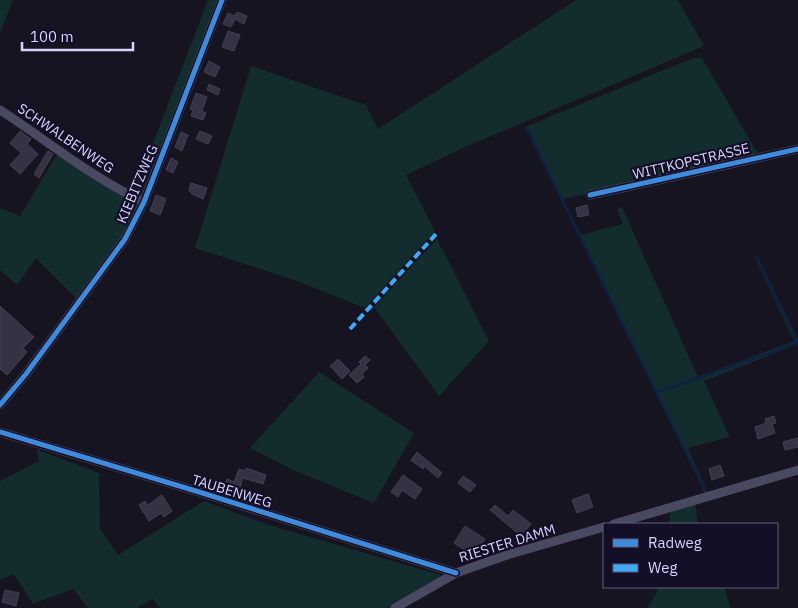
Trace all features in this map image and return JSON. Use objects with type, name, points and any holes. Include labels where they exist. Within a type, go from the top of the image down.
[{"type":"street","name":"KIEBITZWEG","points":[[0,404],[26,374],[125,239],[144,202],[222,0]]},
{"type":"street","name":"SCHWALBENWEG","points":[[0,110],[122,192],[144,202]]},
{"type":"street","name":"WITTKOPSTRASSE","points":[[590,195],[798,148]]},
{"type":"street","name":"TAUBENWEG","points":[[0,432],[196,491],[456,573]]},
{"type":"street","points":[[617,523],[798,470]]},
{"type":"street","name":"RIESTER DAMM","points":[[395,608],[456,573],[506,555],[603,527]]},
{"type":"green space","points":[[0,0],[13,0],[0,33]]},
{"type":"green space","points":[[208,0],[220,0],[144,198],[126,187],[140,177]]},
{"type":"green space","points":[[576,0],[678,0],[704,46],[463,148],[406,175],[435,231],[365,308],[294,280],[195,248],[251,66],[366,105],[378,129]]},
{"type":"green space","points":[[693,58],[702,58],[758,154],[563,199],[581,235],[623,224],[617,209],[622,207],[698,377],[794,341],[755,258],[758,257],[798,339],[798,344],[704,381],[730,437],[688,448],[708,493],[704,492],[525,127]]},
{"type":"green space","points":[[58,153],[141,204],[124,233],[76,298],[36,258],[17,285],[0,270],[0,208],[20,216]]},
{"type":"green space","points":[[437,239],[489,341],[439,396],[374,307]]},
{"type":"green space","points":[[319,372],[414,433],[374,503],[293,470],[250,448]]},
{"type":"green space","points":[[36,449],[99,473],[100,529],[118,555],[204,501],[269,525],[444,576],[389,608],[160,608],[153,599],[137,608],[88,608],[73,589],[33,604],[14,574],[0,580],[0,481],[39,461]]},
{"type":"green space","points":[[695,502],[698,523],[669,523],[671,508]]},
{"type":"green space","points":[[658,588],[725,588],[730,608],[648,608]]},
{"type":"building","points":[[237,12],[247,16],[244,24],[235,19],[231,27],[223,24],[228,13],[235,16]]},
{"type":"building","points":[[228,31],[240,35],[234,51],[222,47]]},
{"type":"building","points":[[209,61],[220,67],[215,77],[204,72]]},
{"type":"building","points":[[209,84],[220,89],[218,95],[207,90]]},
{"type":"building","points":[[196,93],[207,97],[202,111],[206,113],[203,120],[191,116],[193,110],[190,109]]},
{"type":"building","points":[[34,113],[45,121],[41,127],[29,119]]},
{"type":"building","points":[[20,131],[31,139],[27,144],[38,154],[20,174],[10,165],[21,153],[10,143]]},
{"type":"building","points":[[200,131],[212,136],[208,144],[196,139]]},
{"type":"building","points":[[181,132],[188,135],[182,151],[175,147]]},
{"type":"building","points":[[48,151],[53,154],[39,178],[34,174]]},
{"type":"building","points":[[171,158],[178,162],[173,173],[166,170]]},
{"type":"building","points":[[191,183],[207,188],[203,199],[192,194],[189,190]]},
{"type":"building","points":[[156,195],[166,199],[160,215],[150,211]]},
{"type":"building","points":[[587,205],[589,215],[578,217],[576,208]]},
{"type":"building","points":[[0,306],[34,337],[23,348],[27,352],[7,375],[0,369]]},
{"type":"building","points":[[365,356],[370,360],[365,365],[368,368],[362,374],[364,377],[357,383],[349,375],[361,364],[359,362]]},
{"type":"building","points":[[338,359],[350,371],[342,379],[330,366]]},
{"type":"building","points":[[774,416],[776,423],[772,424],[775,433],[758,439],[755,427],[766,423],[765,419]]},
{"type":"building","points":[[797,438],[798,447],[785,450],[783,442]]},
{"type":"building","points":[[417,452],[442,473],[438,478],[424,466],[423,469],[411,460]]},
{"type":"building","points":[[720,465],[724,476],[712,480],[709,469]]},
{"type":"building","points":[[246,468],[266,475],[263,484],[243,478],[238,493],[223,489],[227,479],[234,482],[239,469],[245,471]]},
{"type":"building","points":[[403,475],[422,489],[415,499],[402,490],[398,497],[391,492]]},
{"type":"building","points":[[463,476],[476,485],[470,492],[458,483]]},
{"type":"building","points":[[588,494],[593,507],[577,513],[572,500]]},
{"type":"building","points":[[162,495],[172,511],[164,517],[161,513],[149,521],[139,505],[145,501],[148,505]]},
{"type":"building","points":[[495,505],[508,516],[513,510],[531,524],[521,536],[490,510]]},
{"type":"building","points":[[465,526],[485,539],[474,556],[454,543]]},
{"type":"building","points":[[5,590],[19,593],[16,606],[2,602]]},
{"type":"waterway","points":[[527,128],[707,495]]},
{"type":"waterway","points":[[658,392],[798,343],[757,259]]},
{"type":"marked path","points":[[350,329],[437,233]]},
{"type":"cycle path","points":[[0,405],[26,374],[125,239],[144,202],[222,0]]},
{"type":"cycle path","points":[[590,195],[798,149]]},
{"type":"cycle path","points":[[0,432],[196,491],[456,573]]}]
